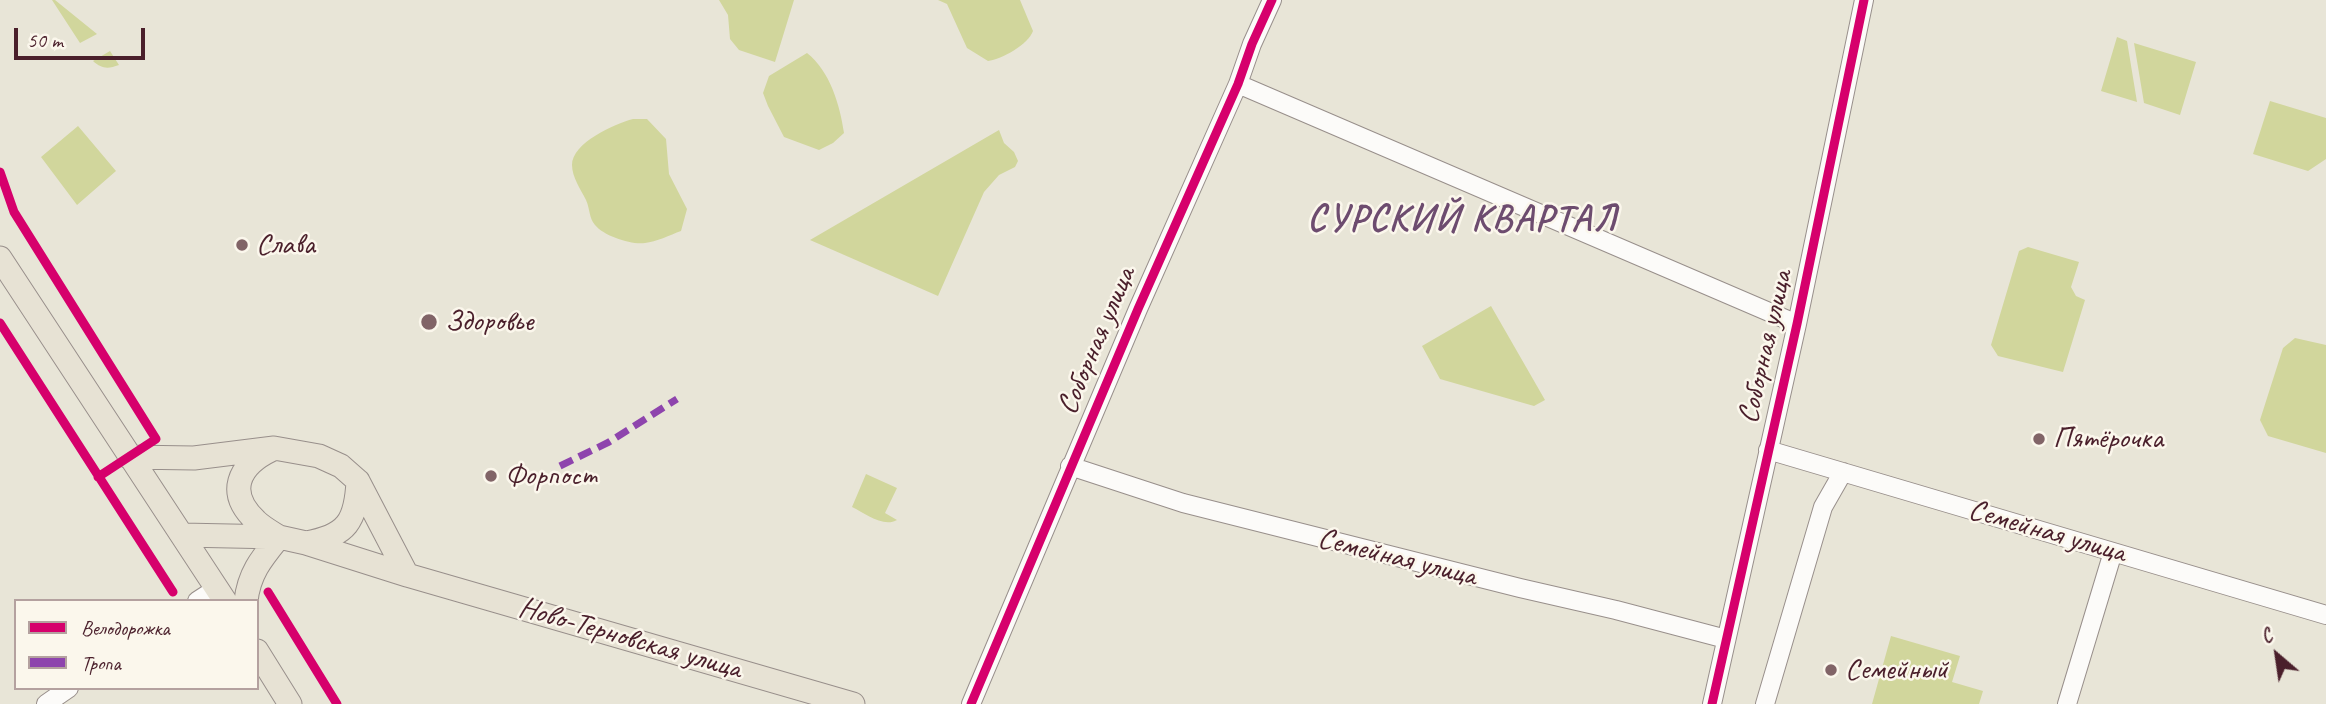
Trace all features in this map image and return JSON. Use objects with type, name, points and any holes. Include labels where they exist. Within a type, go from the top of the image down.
[{"type":"main road","points":[[0,258],[221,594]]},
{"type":"main road","points":[[129,457],[194,458],[274,448],[319,456],[341,466],[358,481],[407,575]]},
{"type":"main road","points":[[274,448],[255,457],[245,468],[239,481],[240,496],[246,510],[256,522],[279,537]]},
{"type":"main road","points":[[181,535],[279,537],[306,543],[327,539],[348,523],[356,501],[358,481]]},
{"type":"main road","points":[[246,599],[248,583],[261,559],[279,537]]},
{"type":"main road","name":"Ново-Терновская улица","points":[[306,543],[407,575],[853,704]]},
{"type":"main road","points":[[259,654],[290,704]]},
{"type":"street","name":"Соборная улица","points":[[971,704],[1049,524],[1070,466],[1238,84],[1272,0]]},
{"type":"street","name":"Соборная улица","points":[[1712,704],[1797,324],[1864,0]]},
{"type":"street","points":[[1238,84],[1797,324]]},
{"type":"street","name":"Семейная улица","points":[[1768,450],[2326,615]]},
{"type":"street","name":"Семейная улица","points":[[1070,466],[1209,510],[1727,639]]},
{"type":"street","points":[[1765,704],[1822,506],[1843,472]]},
{"type":"street","points":[[2067,704],[2113,552]]},
{"type":"street","points":[[204,599],[221,594]]},
{"type":"street","points":[[46,704],[66,690]]},
{"type":"green space","points":[[52,0],[55,0],[97,34],[80,43]]},
{"type":"green space","points":[[719,0],[794,0],[775,62],[739,50],[730,39],[728,15]]},
{"type":"green space","points":[[938,0],[1020,0],[1033,31],[1026,41],[1014,50],[988,61],[967,48],[947,4]]},
{"type":"green space","points":[[2117,37],[2127,41],[2137,102],[2101,91]]},
{"type":"green space","points":[[2134,43],[2196,62],[2180,115],[2144,103]]},
{"type":"green space","points":[[110,51],[119,65],[105,68],[93,61]]},
{"type":"green space","points":[[807,53],[822,69],[833,89],[844,133],[819,150],[784,137],[763,93],[769,76]]},
{"type":"green space","points":[[2270,101],[2326,118],[2326,159],[2308,171],[2253,154]]},
{"type":"green space","points":[[633,119],[647,119],[666,139],[669,174],[687,209],[681,231],[645,243],[618,239],[595,225],[572,170],[574,157],[586,142],[615,125]]},
{"type":"green space","points":[[78,126],[116,171],[77,205],[41,157]]},
{"type":"green space","points":[[999,130],[1004,143],[1014,152],[1018,161],[1015,167],[999,175],[984,192],[938,296],[810,240]]},
{"type":"green space","points":[[2028,247],[2079,262],[2071,287],[2076,296],[2085,300],[2063,372],[1998,356],[1991,345],[2019,251]]},
{"type":"green space","points":[[1491,306],[1545,400],[1534,406],[1440,379],[1422,346]]},
{"type":"green space","points":[[2295,338],[2326,345],[2326,453],[2268,436],[2260,420],[2283,348]]},
{"type":"green space","points":[[866,474],[897,488],[885,513],[897,520],[880,521],[852,507]]},
{"type":"green space","points":[[1891,636],[1960,656],[1952,682],[1983,691],[1979,704],[1872,704]]},
{"type":"marked path","points":[[560,466],[609,442],[677,399]]},
{"type":"cycle path","points":[[971,704],[1272,0]]},
{"type":"cycle path","points":[[1712,704],[1797,324],[1864,0]]},
{"type":"cycle path","points":[[0,172],[14,212],[156,439],[98,477]]},
{"type":"cycle path","points":[[0,323],[173,592]]},
{"type":"cycle path","points":[[268,592],[337,704]]},
{"type":"place","name":"Слава","points":[[242,245]]},
{"type":"place","name":"Здоровье","points":[[429,322]]},
{"type":"place","name":"Пятёрочка","points":[[2039,439]]},
{"type":"place","name":"Форпост","points":[[491,476]]},
{"type":"place","name":"Семейный","points":[[1831,670]]},
{"type":"district","name":"СУРСКИЙ КВАРТАЛ","points":[[1463,220]]}]
